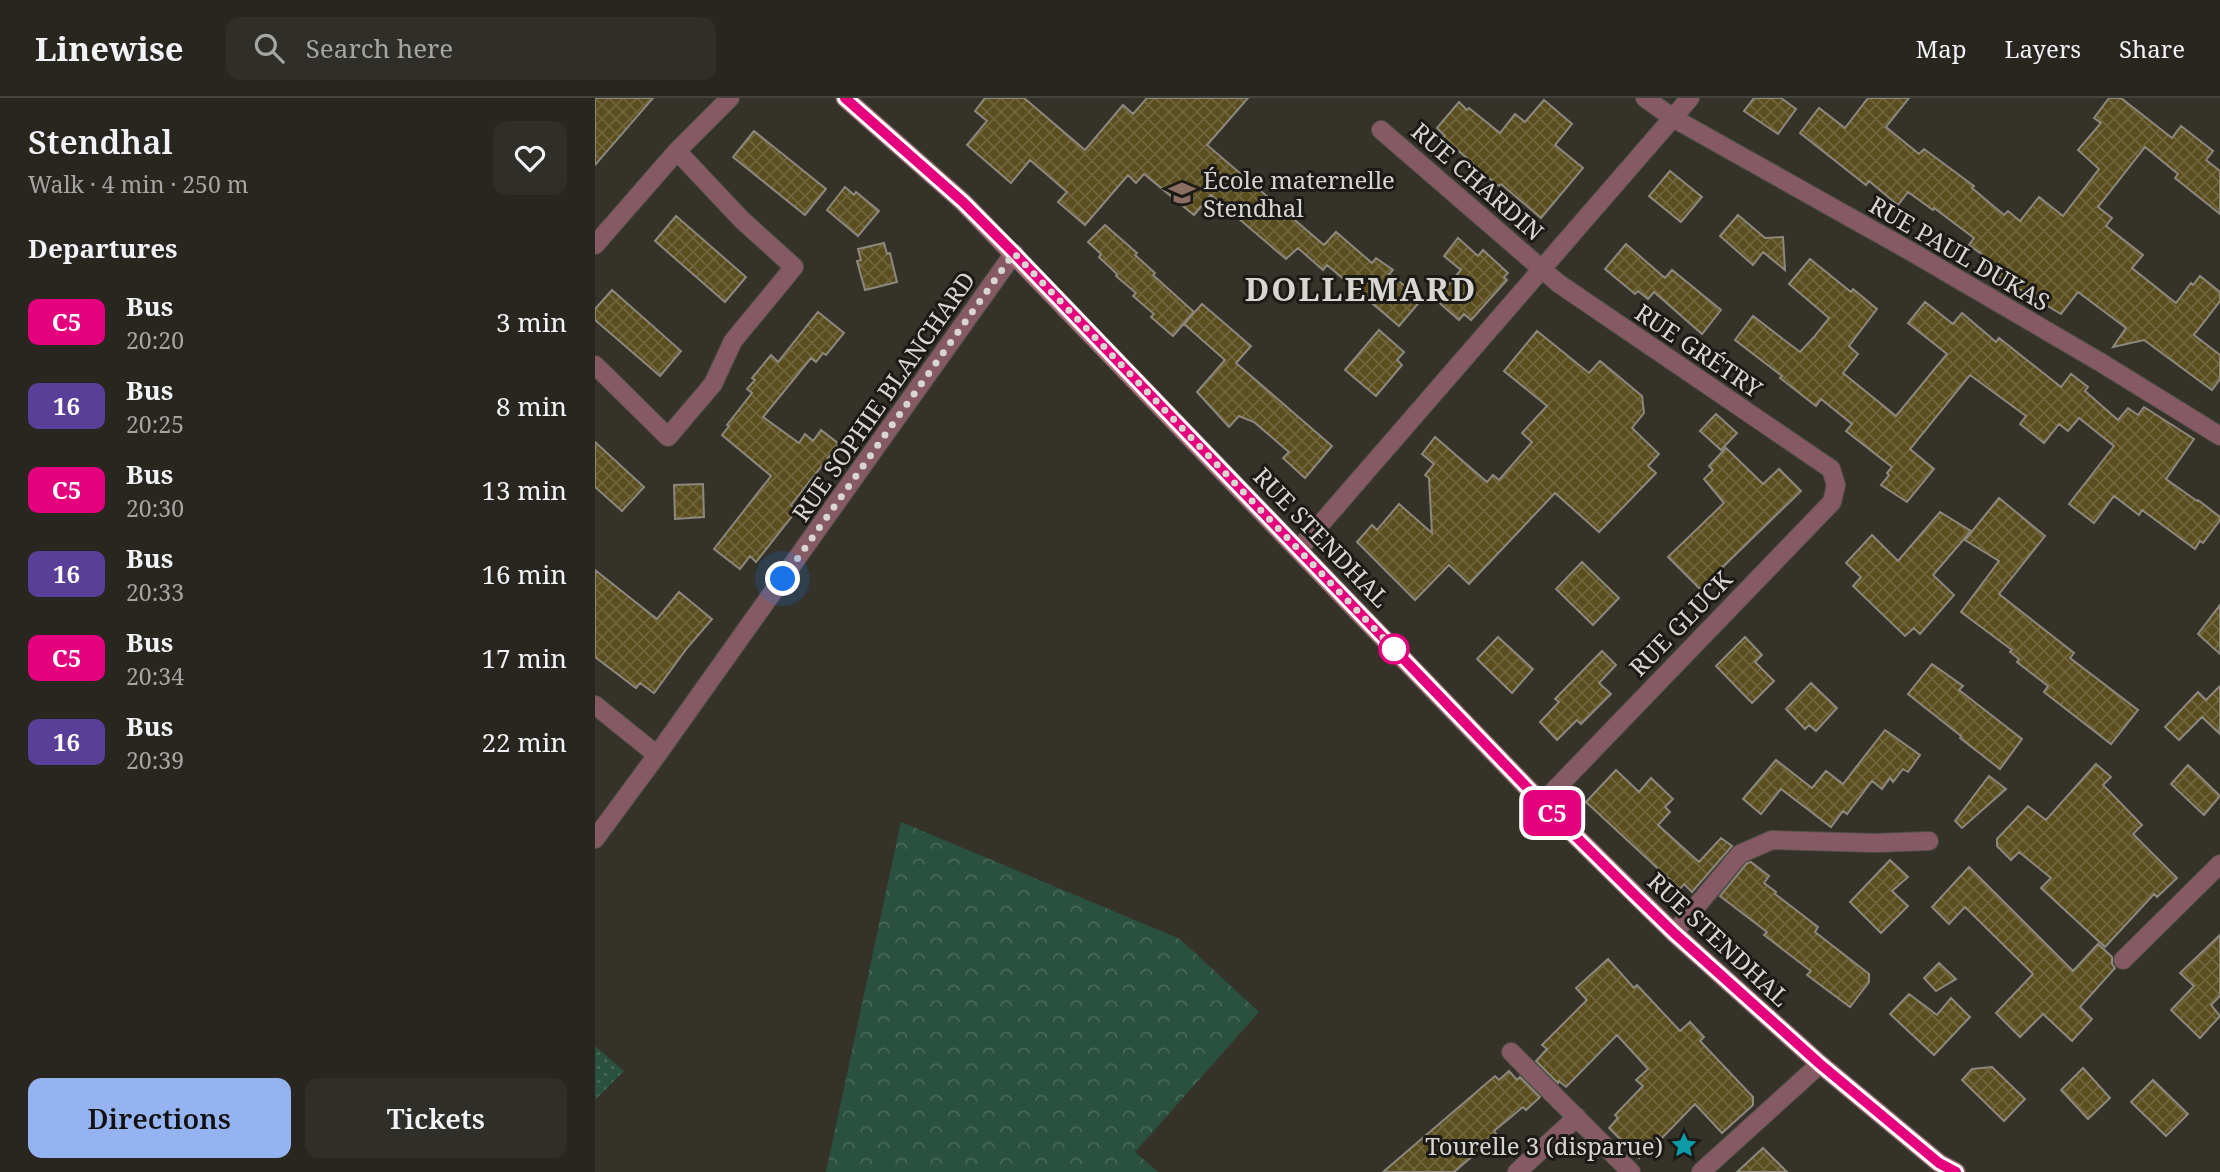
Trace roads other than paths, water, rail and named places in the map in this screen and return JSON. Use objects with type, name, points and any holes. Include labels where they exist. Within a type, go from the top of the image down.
[{"type":"street","points":[[595,245],[677,151],[730,98]]},
{"type":"street","name":"RUE STENDHAL","points":[[845,98],[963,202],[1014,253],[1542,803],[1674,933],[1820,1064],[1939,1163],[1956,1172]]},
{"type":"street","name":"RUE PAUL DUKAS","points":[[1645,98],[1673,118],[1910,251],[2220,436]]},
{"type":"street","points":[[1299,549],[1690,98]]},
{"type":"street","name":"RUE CHARDIN","points":[[1381,130],[1542,269]]},
{"type":"street","points":[[595,365],[668,437],[713,384],[733,341],[794,267],[742,220],[677,151]]},
{"type":"street","name":"RUE SOPHIE BLANCHARD","points":[[595,839],[1014,253]]},
{"type":"street","name":"RUE GRÉTRY","points":[[1542,269],[1570,291],[1831,469]]},
{"type":"street","name":"RUE GLUCK","points":[[1542,803],[1832,502],[1836,485],[1831,469]]},
{"type":"street","points":[[595,705],[657,755]]},
{"type":"street","points":[[1674,933],[1740,854],[1772,840],[1929,841]]},
{"type":"street","points":[[2123,960],[2220,864]]},
{"type":"street","points":[[1511,1052],[1631,1172]]},
{"type":"street","points":[[1701,1172],[1820,1064]]},
{"type":"street","points":[[1517,1172],[1577,1117]]},
{"type":"place","name":"École maternelle Stendhal","points":[[1182,193]]},
{"type":"place","name":"Tourelle 3 (disparue)","points":[[1684,1145]]},
{"type":"district","name":"DOLLEMARD","points":[[1361,288]]}]
